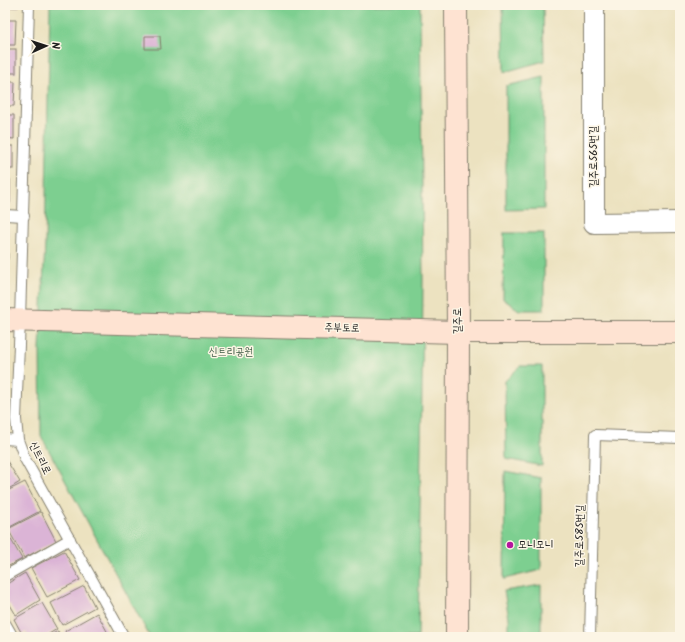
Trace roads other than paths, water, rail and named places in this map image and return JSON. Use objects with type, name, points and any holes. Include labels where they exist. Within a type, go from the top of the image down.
[{"type":"main road","name":"길주로","points":[[456,5],[458,332],[456,637]]},
{"type":"main road","name":"주부토로","points":[[13,320],[458,332],[680,332]]},
{"type":"street","name":"길주로565번길","points":[[594,5],[594,223],[680,222]]},
{"type":"lane","name":"신트리로","points":[[30,5],[24,216],[13,320],[18,440],[25,459],[124,637]]},
{"type":"lane","points":[[5,215],[24,216]]},
{"type":"lane","name":"길주로585번길","points":[[590,637],[594,435],[680,438]]},
{"type":"lane","points":[[5,439],[18,440]]},
{"type":"lane","points":[[5,576],[70,539]]},
{"type":"lane","points":[[5,623],[13,637]]},
{"type":"place","name":"모니모니","points":[[510,545]]},
{"type":"park label","name":"신트리공원","points":[[231,352]]}]
